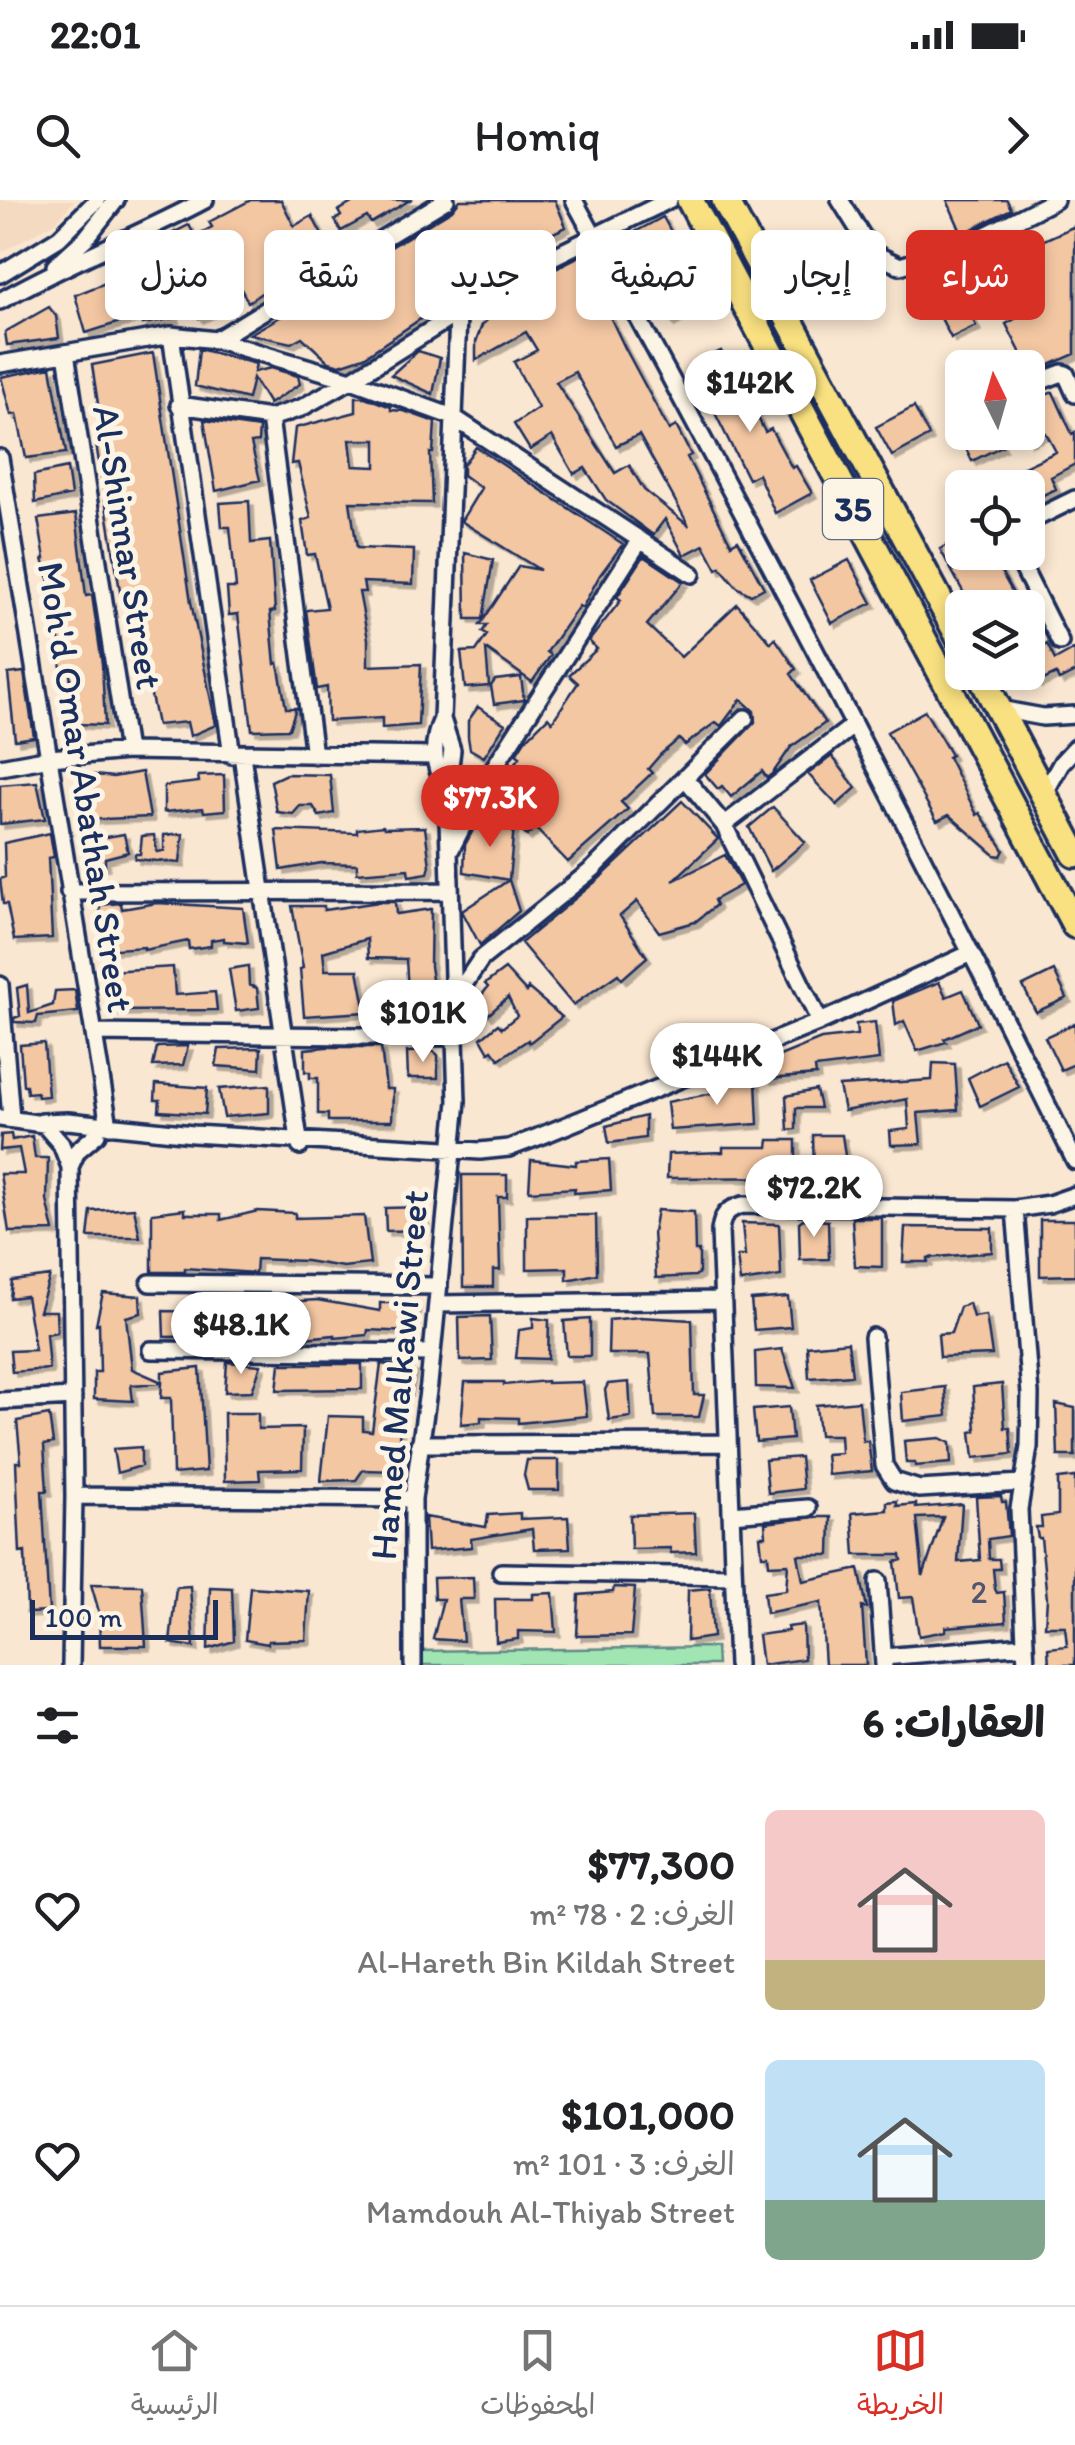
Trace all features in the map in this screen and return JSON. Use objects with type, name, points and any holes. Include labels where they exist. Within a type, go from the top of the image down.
[{"type":"highway","name":"35","points":[[690,200],[1075,925]]},
{"type":"highway","name":"35","points":[[725,200],[945,610]]},
{"type":"highway","points":[[988,690],[1075,854]]},
{"type":"street","points":[[0,274],[59,238],[97,200]]},
{"type":"street","points":[[45,275],[87,238],[116,200]]},
{"type":"street","points":[[0,301],[45,275],[205,200]]},
{"type":"street","points":[[216,340],[446,200]]},
{"type":"street","points":[[574,200],[590,230]]},
{"type":"street","points":[[608,230],[669,200]]},
{"type":"street","points":[[840,200],[874,253],[900,266],[940,257],[1026,206],[1055,200]]},
{"type":"street","points":[[179,406],[270,418],[301,408],[451,320]]},
{"type":"street","points":[[447,802],[434,756],[442,719],[458,320]]},
{"type":"street","points":[[638,320],[854,726],[1075,1162]]},
{"type":"street","points":[[171,335],[179,406],[293,1099],[295,1143]]},
{"type":"street","points":[[0,364],[171,335],[216,340],[352,380],[452,417],[692,574]]},
{"type":"street","name":"Al-Shinnar Street","points":[[66,354],[126,751]]},
{"type":"street","points":[[1045,378],[1066,374],[1075,394]]},
{"type":"street","points":[[270,418],[314,755]]},
{"type":"street","name":"Moh'd Omar Abathah Street","points":[[0,458],[94,1034],[103,1130]]},
{"type":"street","points":[[1045,513],[1075,498]]},
{"type":"street","points":[[448,855],[486,780],[639,542]]},
{"type":"street","points":[[1024,570],[1060,642]]},
{"type":"street","points":[[999,710],[1043,717],[1075,715]]},
{"type":"street","points":[[454,999],[480,959],[593,869],[745,718]]},
{"type":"street","points":[[442,719],[452,750],[447,802]]},
{"type":"street","points":[[724,825],[854,726]]},
{"type":"street","points":[[1044,794],[1075,748]]},
{"type":"street","points":[[0,768],[50,758],[126,751],[434,756]]},
{"type":"street","points":[[451,772],[464,781],[486,780]]},
{"type":"street","points":[[685,778],[724,825],[820,1022]]},
{"type":"street","points":[[447,802],[472,797],[486,780]]},
{"type":"street","name":"Hamed Malkawi Street","points":[[413,1665],[413,1499],[457,1100],[447,802]]},
{"type":"street","points":[[70,892],[448,891]]},
{"type":"street","points":[[452,945],[466,956],[480,959]]},
{"type":"street","points":[[0,985],[6,1118],[42,1122],[69,1132],[103,1130],[295,1143],[320,1140],[452,1150],[508,1148],[820,1022],[971,952]]},
{"type":"street","points":[[94,1034],[282,1033],[455,1038]]},
{"type":"street","points":[[265,1138],[293,1117]]},
{"type":"street","points":[[293,1117],[320,1140]]},
{"type":"street","points":[[42,1122],[69,1132]]},
{"type":"street","points":[[70,1167],[77,1151],[103,1130]]},
{"type":"street","points":[[69,1132],[74,1496],[71,1665]]},
{"type":"street","points":[[145,1134],[265,1138],[353,1150],[366,1146]]},
{"type":"street","points":[[737,1665],[721,1222],[733,1207],[821,1204],[1015,1208],[1049,1204],[1075,1195]]},
{"type":"street","points":[[1015,1208],[1030,1394],[1030,1447],[1019,1509],[1026,1665]]},
{"type":"street","points":[[150,1283],[439,1286]]},
{"type":"street","points":[[437,1304],[723,1300]]},
{"type":"street","points":[[873,1337],[884,1465],[894,1481],[919,1489],[1022,1483]]},
{"type":"street","points":[[151,1350],[431,1353]]},
{"type":"street","points":[[0,1402],[73,1397]]},
{"type":"street","points":[[420,1444],[728,1443]]},
{"type":"street","points":[[74,1496],[413,1499]]},
{"type":"street","points":[[731,1514],[808,1508]]},
{"type":"street","points":[[501,1572],[733,1576]]},
{"type":"street","points":[[878,1581],[884,1661],[1025,1645]]},
{"type":"shaded area","points":[[0,200],[75,200],[57,221],[0,253]]},
{"type":"green space","points":[[716,1647],[717,1665],[418,1665],[418,1651]]},
{"type":"building","points":[[251,200],[281,200],[294,226],[312,216],[319,230],[264,230],[264,291],[248,302],[244,295],[244,230],[206,230],[212,227],[209,222]]},
{"type":"building","points":[[357,200],[410,200],[371,223],[367,217],[343,230],[335,220],[341,216],[338,211]]},
{"type":"building","points":[[460,200],[555,200],[566,227],[556,232],[419,230],[452,210]]},
{"type":"building","points":[[947,200],[1007,200],[1011,209],[970,230],[960,230]]},
{"type":"building","points":[[663,217],[670,230],[639,230]]},
{"type":"building","points":[[1075,226],[1075,354],[1045,367],[1045,350],[1019,350],[1006,324],[1013,320],[1045,320],[1045,239]]},
{"type":"building","points":[[415,232],[415,320],[419,320],[364,357],[340,365],[329,362],[302,337],[291,343],[250,334],[275,320],[395,320],[395,245]]},
{"type":"building","points":[[576,258],[576,320],[612,320],[669,430],[676,426],[691,455],[687,457],[731,544],[738,540],[764,588],[751,595],[737,587],[720,567],[717,569],[704,545],[684,555],[665,519],[653,535],[606,500],[585,468],[574,474],[552,436],[530,450],[514,424],[538,408],[514,362],[537,350],[526,332],[476,360],[476,342],[487,320],[556,320],[556,268]],"holes":[[[575,372],[616,446],[639,435],[689,526],[644,490],[629,465],[615,473],[556,382]]]},
{"type":"building","points":[[105,283],[105,320],[126,320],[86,333],[75,295]]},
{"type":"building","points":[[49,307],[56,316],[59,338],[7,345],[5,332]]},
{"type":"building","points":[[942,320],[973,320],[976,326],[951,338]]},
{"type":"building","points":[[199,349],[256,364],[254,372],[271,368],[298,376],[300,384],[269,404],[253,378],[248,399],[195,386]]},
{"type":"building","points":[[418,351],[440,358],[433,394],[391,375]]},
{"type":"building","points":[[721,351],[765,432],[771,429],[792,468],[796,466],[812,493],[775,513],[758,474],[748,479],[691,365]]},
{"type":"building","points":[[153,353],[191,602],[216,725],[190,736],[187,722],[157,725],[132,601],[122,603],[95,438],[103,436],[92,365]]},
{"type":"building","points":[[51,367],[66,453],[26,458],[17,414],[11,415],[1,377]]},
{"type":"building","points":[[1053,392],[1072,434],[1075,432],[1075,464],[1051,477],[1056,489],[1045,494],[1045,470],[1018,470],[1056,452],[1045,433],[1045,395]]},
{"type":"building","points":[[356,397],[365,397],[391,410],[435,422],[430,453],[432,503],[350,502],[357,548],[414,550],[413,584],[363,582],[365,592],[359,592],[368,639],[368,666],[421,664],[418,725],[382,728],[382,718],[328,721],[327,687],[317,689],[306,610],[327,608],[315,554],[307,555],[302,521],[311,518],[298,463],[291,464],[295,428],[356,412]],"holes":[[[350,440],[376,440],[376,467],[353,466]]]},
{"type":"building","points":[[914,407],[929,436],[892,456],[876,427]]},
{"type":"building","points":[[204,420],[259,428],[258,442],[251,443],[260,480],[216,491]]},
{"type":"building","points":[[476,447],[623,544],[582,608],[579,606],[547,652],[551,655],[532,682],[486,649],[489,686],[465,688],[461,652],[476,651],[487,635],[482,632],[487,625],[480,625],[519,566],[540,570],[461,521],[481,488],[463,475],[463,465]]},
{"type":"building","points":[[967,450],[994,450],[972,461]]},
{"type":"building","points":[[67,468],[71,495],[35,503],[34,475]]},
{"type":"building","points":[[249,501],[251,543],[270,541],[275,664],[278,663],[286,708],[296,708],[289,729],[252,730],[238,614],[229,615],[227,588],[236,588],[230,527],[222,527],[220,503]]},
{"type":"building","points":[[76,514],[86,596],[92,595],[102,664],[105,725],[76,724],[69,666],[61,667],[55,645],[60,644],[50,599],[55,598],[43,559],[38,519]]},
{"type":"building","points":[[465,553],[493,560],[483,619],[466,619]]},
{"type":"building","points":[[644,556],[683,582],[647,625],[681,657],[737,604],[771,643],[775,638],[796,669],[791,674],[825,723],[791,747],[767,778],[762,771],[731,797],[705,774],[755,722],[754,711],[741,699],[721,726],[716,722],[685,745],[679,739],[661,754],[648,769],[652,773],[621,802],[628,809],[568,862],[535,828],[527,836],[488,800],[520,757],[516,754],[525,740],[548,717],[552,722],[578,683],[569,675],[597,649],[589,641],[621,600],[617,597]]},
{"type":"building","points":[[849,560],[872,603],[832,623],[810,580]]},
{"type":"building","points":[[951,570],[1000,570],[1011,590],[962,590]]},
{"type":"building","points":[[1045,645],[1055,660],[1075,649],[1075,672],[1059,680],[1056,674],[1045,679]]},
{"type":"building","points":[[24,672],[34,737],[15,740],[8,674]]},
{"type":"building","points":[[521,677],[524,700],[494,704],[491,686],[495,680]]},
{"type":"building","points":[[478,707],[505,724],[484,757],[470,749],[468,737],[468,721]]},
{"type":"building","points":[[925,711],[951,755],[948,757],[977,815],[980,813],[1004,850],[1001,856],[949,815],[937,821],[887,732]]},
{"type":"building","points":[[832,756],[856,788],[837,805],[808,774]]},
{"type":"building","points":[[142,772],[150,817],[81,820],[79,799],[87,774],[113,777]]},
{"type":"building","points":[[286,774],[330,775],[334,813],[319,816],[313,806],[300,806],[293,814],[277,812],[271,781]]},
{"type":"building","points":[[224,775],[225,810],[164,812],[164,786],[199,782],[198,776]]},
{"type":"building","points":[[37,782],[45,819],[0,824],[0,785]]},
{"type":"building","points":[[682,801],[718,839],[673,881],[725,855],[741,885],[714,900],[716,905],[695,922],[659,932],[637,901],[620,916],[647,957],[622,979],[618,974],[573,1005],[521,943],[600,878]]},
{"type":"building","points":[[773,807],[805,842],[771,871],[749,827]]},
{"type":"building","points":[[478,821],[514,826],[509,880],[464,872],[465,845]]},
{"type":"building","points":[[425,827],[428,873],[409,876],[408,869],[357,873],[357,864],[321,863],[281,870],[276,830],[357,833],[357,829]]},
{"type":"building","points":[[50,833],[54,857],[48,858],[52,938],[14,940],[0,879],[5,877],[4,843]]},
{"type":"building","points":[[124,834],[128,852],[105,858],[105,865],[88,868],[82,841]]},
{"type":"building","points":[[183,834],[180,863],[135,859],[135,854],[140,854],[142,836],[154,835],[157,852],[164,851],[164,835]]},
{"type":"building","points":[[509,880],[519,911],[480,945],[462,911]]},
{"type":"building","points":[[395,902],[396,914],[431,909],[430,966],[433,986],[438,985],[439,1007],[409,1009],[406,959],[368,958],[367,939],[323,952],[325,970],[358,970],[366,1012],[304,1016],[300,969],[303,968],[292,906],[324,906],[324,910]]},
{"type":"building","points":[[121,903],[122,909],[157,903],[243,908],[248,943],[224,938],[211,940],[211,946],[189,949],[188,941],[144,950],[102,950],[100,905]]},
{"type":"building","points":[[248,966],[249,985],[257,988],[259,1008],[236,1011],[229,969]]},
{"type":"building","points":[[173,967],[175,995],[215,992],[217,1010],[115,1011],[109,971]]},
{"type":"building","points":[[505,969],[526,992],[528,988],[562,1017],[529,1043],[528,1040],[499,1059],[492,1050],[489,1052],[481,1038],[498,1024],[502,1028],[517,1016],[508,997],[488,1015],[478,1000],[488,987],[485,984]]},
{"type":"building","points":[[1054,971],[1067,998],[1036,1012],[1023,986]]},
{"type":"building","points":[[939,982],[946,997],[963,990],[978,1024],[944,1039],[946,1042],[917,1051],[904,1021],[896,1025],[893,1001]]},
{"type":"building","points":[[27,985],[29,1013],[53,1005],[55,991],[75,990],[78,1012],[38,1016],[36,1023],[14,1022],[20,1016],[17,988]]},
{"type":"building","points":[[875,1022],[879,1060],[815,1068],[816,1075],[767,1079],[770,1060],[821,1039],[857,1035],[856,1024]]},
{"type":"building","points":[[1075,1023],[1075,1064],[1061,1070],[1045,1037]]},
{"type":"building","points":[[44,1043],[48,1096],[38,1097],[37,1092],[27,1093],[23,1085],[20,1045]]},
{"type":"building","points":[[188,1046],[183,1065],[153,1066],[157,1047]]},
{"type":"building","points":[[381,1047],[386,1089],[393,1089],[392,1121],[328,1121],[328,1114],[318,1114],[318,1078],[310,1078],[310,1072],[305,1072],[305,1049]]},
{"type":"building","points":[[261,1048],[260,1069],[216,1066],[219,1049]]},
{"type":"building","points":[[433,1051],[438,1055],[438,1078],[408,1078],[407,1052]]},
{"type":"building","points":[[1004,1059],[1019,1087],[980,1106],[968,1078]]},
{"type":"building","points":[[933,1063],[955,1064],[958,1110],[918,1113],[921,1144],[891,1145],[890,1131],[909,1129],[907,1099],[844,1111],[839,1086],[932,1080]]},
{"type":"building","points":[[756,1081],[758,1124],[670,1130],[667,1102],[724,1091],[723,1082]]},
{"type":"building","points":[[156,1084],[207,1088],[205,1114],[159,1111]]},
{"type":"building","points":[[269,1085],[269,1113],[224,1117],[219,1089]]},
{"type":"building","points":[[816,1090],[820,1108],[796,1108],[796,1129],[788,1130],[786,1096]]},
{"type":"building","points":[[645,1116],[645,1138],[609,1143],[606,1126]]},
{"type":"building","points":[[11,1134],[12,1140],[32,1136],[35,1158],[48,1158],[47,1200],[54,1231],[9,1232],[0,1174],[24,1174],[19,1148],[0,1150],[1,1135]]},
{"type":"building","points":[[813,1135],[842,1135],[847,1169],[814,1174]]},
{"type":"building","points":[[769,1140],[796,1140],[796,1177],[667,1178],[668,1154],[723,1152],[723,1147],[768,1147]]},
{"type":"building","points":[[609,1159],[611,1190],[529,1191],[531,1160],[576,1165],[576,1161]]},
{"type":"building","points":[[462,1175],[507,1175],[507,1197],[498,1197],[500,1270],[493,1270],[493,1287],[463,1287]]},
{"type":"building","points":[[424,1207],[425,1230],[386,1231],[385,1208]]},
{"type":"building","points":[[134,1208],[140,1237],[88,1237],[91,1211]]},
{"type":"building","points":[[185,1209],[185,1214],[221,1214],[221,1220],[258,1211],[295,1213],[295,1218],[364,1216],[370,1264],[343,1267],[256,1259],[255,1273],[185,1268],[185,1272],[152,1272],[152,1213]]},
{"type":"building","points":[[657,1210],[694,1212],[695,1251],[699,1251],[699,1273],[695,1276],[656,1278],[653,1232]]},
{"type":"building","points":[[596,1215],[597,1274],[567,1280],[567,1268],[527,1269],[527,1216]]},
{"type":"building","points":[[852,1218],[882,1218],[882,1267],[855,1266]]},
{"type":"building","points":[[1040,1220],[1075,1220],[1075,1275],[1040,1276]]},
{"type":"building","points":[[828,1221],[829,1259],[800,1260],[799,1222]]},
{"type":"building","points":[[742,1223],[779,1224],[781,1276],[740,1282],[737,1256],[745,1256]]},
{"type":"building","points":[[905,1227],[992,1228],[992,1252],[903,1262]]},
{"type":"building","points":[[50,1276],[39,1311],[56,1311],[57,1332],[46,1334],[49,1369],[12,1372],[10,1351],[35,1350],[26,1296],[10,1298],[12,1281]]},
{"type":"building","points":[[103,1293],[140,1296],[141,1313],[126,1317],[132,1369],[162,1382],[162,1372],[200,1368],[206,1471],[173,1474],[171,1398],[161,1398],[162,1383],[131,1385],[133,1401],[94,1399],[94,1372],[100,1372],[99,1323],[96,1324]]},
{"type":"building","points":[[788,1297],[791,1327],[754,1330],[751,1300]]},
{"type":"building","points":[[317,1300],[380,1311],[380,1303],[416,1303],[415,1320],[410,1320],[410,1332],[368,1330],[367,1335],[283,1340],[287,1302]]},
{"type":"building","points":[[262,1302],[265,1334],[230,1330],[229,1305]]},
{"type":"building","points":[[969,1303],[973,1317],[986,1315],[992,1355],[940,1357],[938,1334],[951,1333],[960,1307]]},
{"type":"building","points":[[163,1311],[206,1312],[212,1323],[208,1336],[164,1337]]},
{"type":"building","points":[[490,1316],[492,1360],[460,1361],[459,1317]]},
{"type":"building","points":[[533,1318],[549,1320],[548,1359],[516,1358],[519,1330],[533,1328]]},
{"type":"building","points":[[590,1319],[590,1356],[567,1356],[564,1321]]},
{"type":"building","points":[[609,1320],[692,1320],[694,1395],[704,1395],[699,1417],[655,1417],[650,1354],[608,1354]]},
{"type":"building","points":[[848,1342],[852,1375],[809,1378],[807,1346]]},
{"type":"building","points":[[782,1349],[795,1388],[756,1387],[755,1352]]},
{"type":"building","points":[[227,1362],[261,1365],[252,1391],[225,1392]]},
{"type":"building","points":[[280,1364],[362,1364],[362,1389],[277,1390]]},
{"type":"building","points":[[381,1364],[413,1368],[408,1392],[401,1391],[398,1471],[363,1470],[356,1480],[321,1481],[328,1416],[363,1417],[363,1430],[372,1431]]},
{"type":"building","points":[[465,1382],[504,1385],[583,1382],[587,1416],[518,1423],[518,1418],[481,1417],[481,1422],[461,1424]]},
{"type":"building","points":[[629,1382],[631,1417],[609,1420],[605,1390],[608,1384]]},
{"type":"building","points":[[1002,1384],[1005,1428],[1010,1428],[1012,1454],[974,1458],[973,1387]]},
{"type":"building","points":[[945,1387],[947,1416],[903,1421],[901,1392]]},
{"type":"building","points":[[859,1401],[863,1441],[868,1441],[872,1471],[828,1475],[826,1454],[841,1453],[840,1435],[819,1435],[816,1405]]},
{"type":"building","points":[[1056,1404],[1075,1408],[1075,1456],[1058,1456]]},
{"type":"building","points":[[789,1407],[792,1439],[756,1442],[753,1410]]},
{"type":"building","points":[[224,1413],[258,1413],[258,1429],[303,1428],[302,1469],[259,1470],[260,1480],[225,1481]]},
{"type":"building","points":[[49,1415],[53,1443],[44,1445],[47,1491],[42,1491],[49,1612],[27,1613],[25,1552],[20,1553],[16,1462],[21,1462],[17,1421]]},
{"type":"building","points":[[940,1438],[950,1443],[951,1463],[906,1463],[904,1441]]},
{"type":"building","points":[[141,1447],[141,1466],[117,1473],[113,1449]]},
{"type":"building","points":[[800,1457],[803,1489],[768,1493],[765,1460]]},
{"type":"building","points":[[527,1460],[559,1460],[559,1490],[528,1490],[524,1475]]},
{"type":"building","points":[[1075,1477],[1075,1665],[1049,1665],[1048,1648],[1067,1646],[1065,1626],[1045,1626],[1047,1599],[1041,1538],[1036,1527],[1042,1527],[1041,1517],[1058,1515],[1058,1479]]},
{"type":"building","points":[[1001,1496],[1002,1502],[1006,1502],[1009,1536],[988,1539],[989,1559],[999,1559],[1000,1569],[993,1569],[995,1589],[997,1593],[1004,1592],[1006,1622],[946,1627],[946,1631],[919,1636],[913,1597],[899,1598],[895,1562],[902,1560],[901,1555],[855,1555],[852,1513],[887,1510],[887,1502],[897,1501],[897,1506],[916,1504],[916,1508],[962,1504],[958,1562],[980,1560],[976,1497]],"holes":[[[943,1517],[923,1576],[917,1518]]]},
{"type":"building","points":[[520,1513],[520,1519],[568,1517],[570,1548],[534,1549],[532,1529],[471,1539],[472,1547],[427,1551],[425,1517],[486,1527],[488,1515]]},
{"type":"building","points":[[694,1513],[696,1552],[631,1549],[630,1515]]},
{"type":"building","points":[[831,1517],[830,1555],[798,1555],[803,1581],[859,1569],[867,1608],[862,1607],[866,1665],[825,1665],[821,1602],[766,1613],[764,1593],[786,1590],[788,1564],[769,1565],[768,1555],[762,1555],[760,1536],[766,1536],[765,1523]]},
{"type":"building","points":[[473,1577],[474,1599],[459,1599],[463,1641],[433,1639],[443,1599],[434,1599],[433,1578]]},
{"type":"building","points":[[91,1584],[142,1585],[146,1646],[100,1646],[99,1612]]},
{"type":"building","points":[[190,1586],[194,1647],[170,1643],[176,1587]]},
{"type":"building","points":[[210,1587],[232,1588],[234,1641],[208,1649]]},
{"type":"building","points":[[250,1587],[309,1591],[306,1640],[268,1644],[245,1640]]},
{"type":"building","points":[[614,1587],[635,1588],[631,1635],[577,1636],[579,1595],[613,1592]]},
{"type":"building","points":[[710,1588],[713,1637],[687,1641],[688,1590]]},
{"type":"building","points":[[553,1593],[556,1632],[518,1631],[518,1639],[496,1642],[495,1599],[533,1599],[533,1594]]},
{"type":"building","points":[[803,1625],[804,1659],[762,1665],[758,1635]]}]
